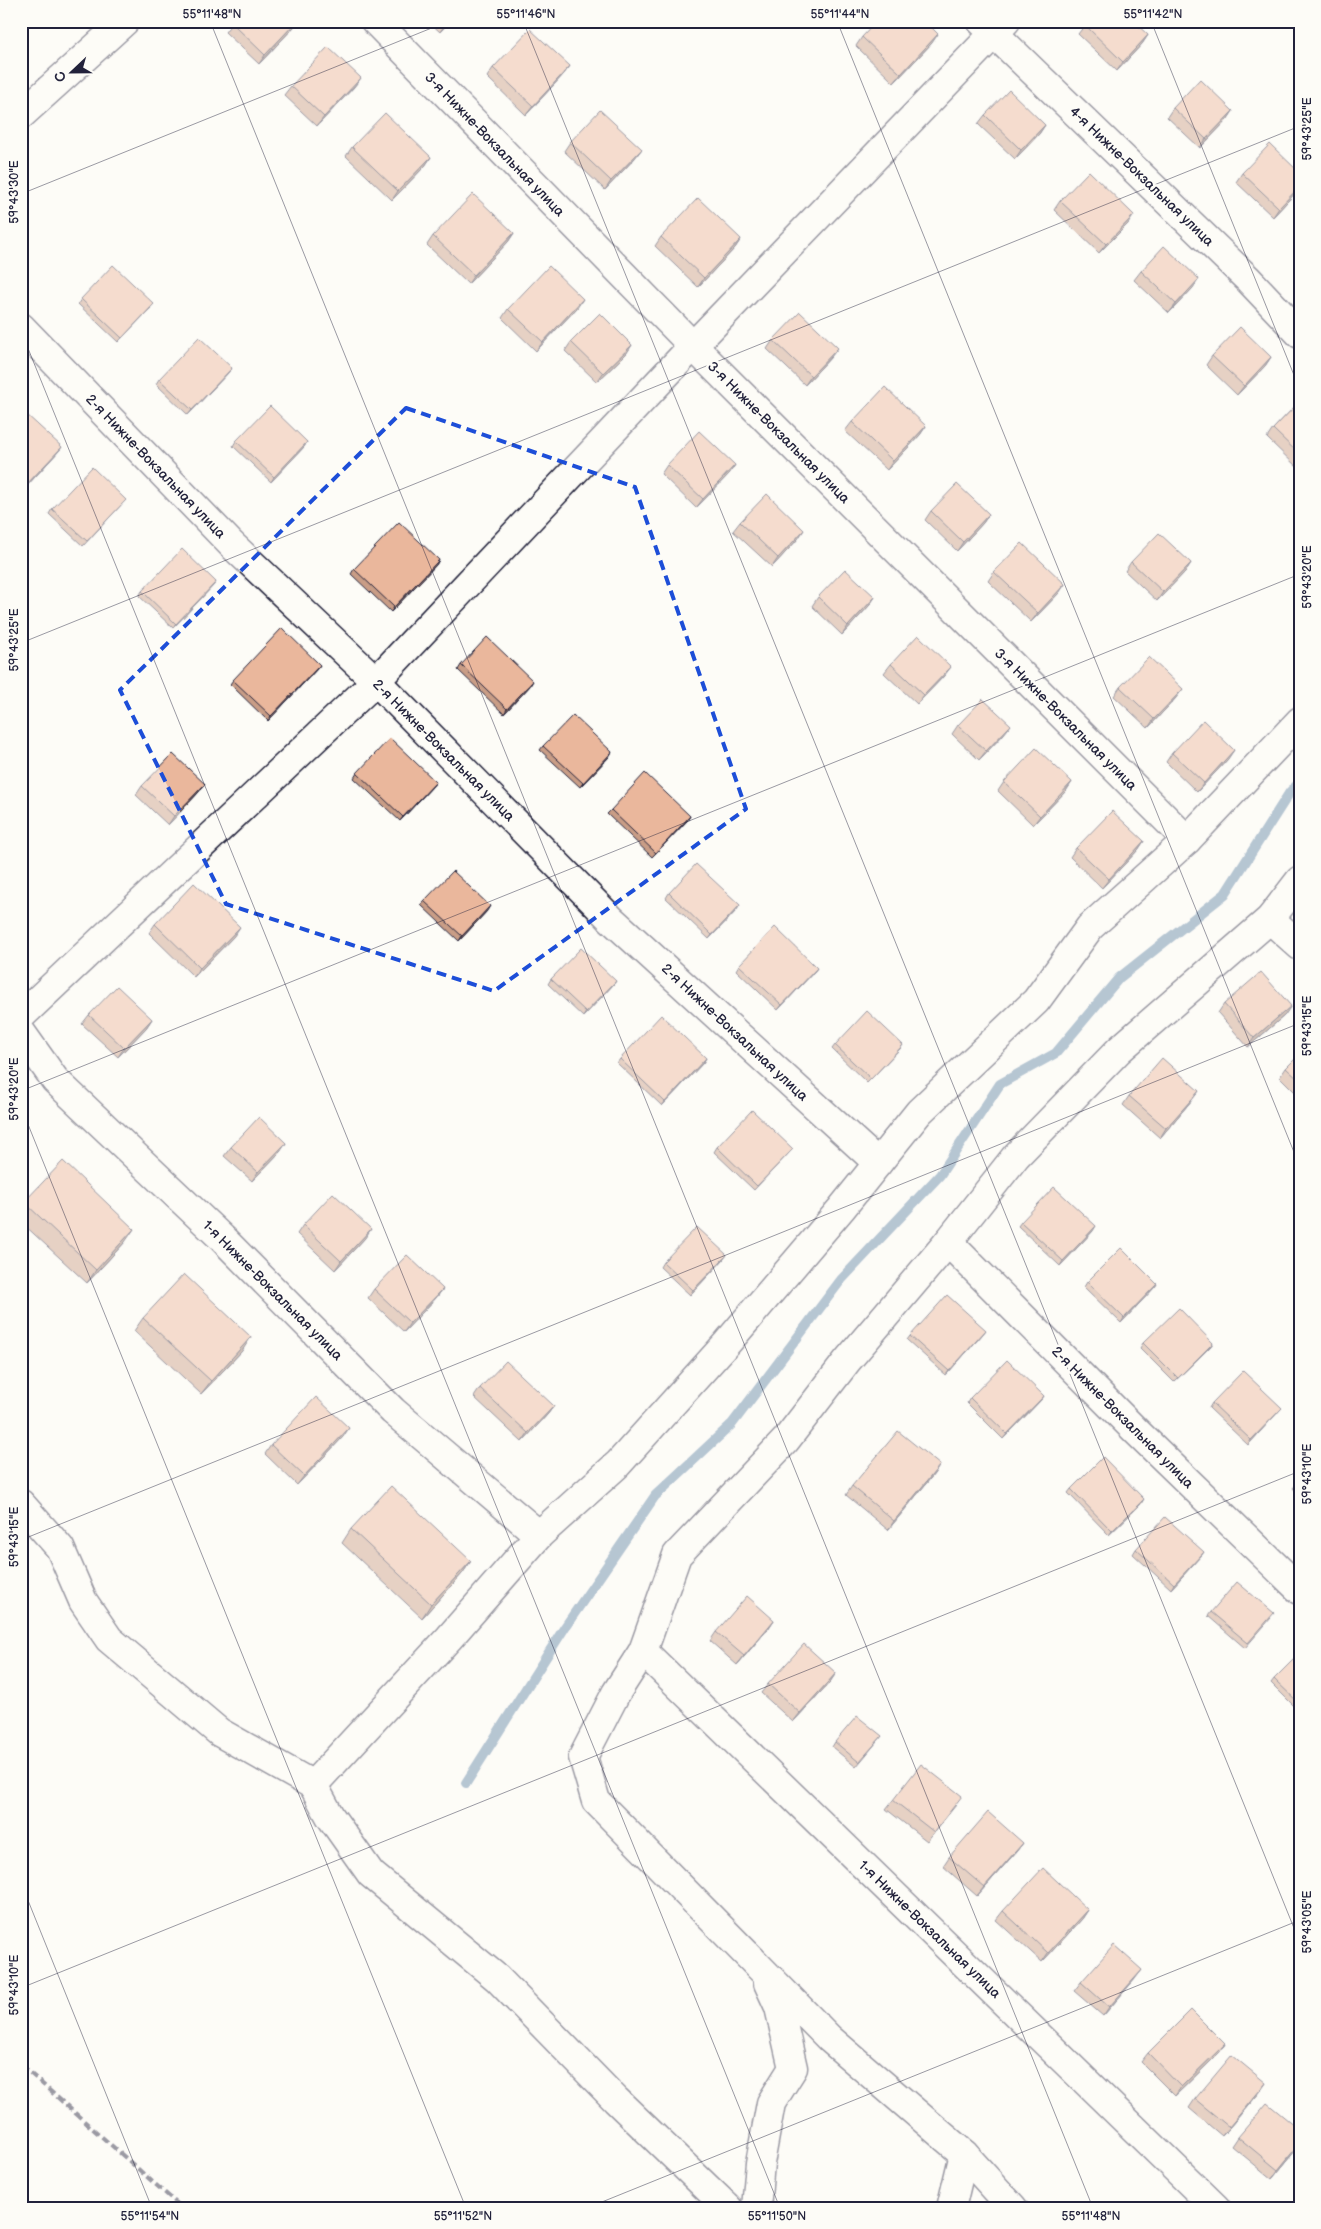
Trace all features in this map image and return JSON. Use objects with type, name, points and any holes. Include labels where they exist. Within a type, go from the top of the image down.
[{"type":"street","points":[[21,115],[125,21]]},
{"type":"street","name":"3-я Нижне-Вокзальная улица","points":[[375,21],[693,346],[1187,840]]},
{"type":"street","points":[[21,1016],[376,681],[994,26]]},
{"type":"street","name":"4-я Нижне-Вокзальная улица","points":[[994,26],[1248,278],[1300,334]]},
{"type":"street","name":"2-я Нижне-Вокзальная улица","points":[[21,327],[232,545],[376,681],[611,919],[878,1163]]},
{"type":"street","points":[[313,1786],[540,1535],[618,1464],[727,1343],[919,1112],[1036,1001],[1090,927],[1187,840],[1300,721]]},
{"type":"street","points":[[1013,2208],[964,2154],[830,2039],[596,1801],[583,1757],[616,1693],[643,1651],[677,1555],[786,1440],[847,1361],[948,1242],[1016,1156],[1119,1050],[1270,919],[1300,880]]},
{"type":"street","points":[[1270,919],[1300,946]]},
{"type":"street","name":"1-я Нижне-Вокзальная улица","points":[[21,1032],[55,1080],[223,1239],[394,1411],[540,1535]]},
{"type":"street","name":"2-я Нижне-Вокзальная улица","points":[[948,1242],[1137,1432],[1300,1590]]},
{"type":"street","points":[[21,1504],[60,1548],[83,1601],[109,1639],[219,1732],[313,1786],[330,1816],[370,1874],[497,1978],[616,2100],[728,2208]]},
{"type":"street","name":"1-я Нижне-Вокзальная улица","points":[[643,1651],[1216,2208]]},
{"type":"street","points":[[756,2208],[760,2162],[770,2103],[793,2068],[779,2007],[761,1969]]},
{"type":"street","points":[[951,2208],[964,2154]]},
{"type":"highlighted area","points":[[406,408],[635,487],[746,809],[494,991],[226,904],[120,690]]},
{"type":"building","points":[[233,21],[297,21],[265,55],[232,23]]},
{"type":"building","points":[[877,21],[925,21],[938,34],[901,74],[862,37]]},
{"type":"building","points":[[1088,21],[1133,21],[1148,35],[1123,62],[1085,25]]},
{"type":"building","points":[[530,29],[570,66],[533,106],[493,68]]},
{"type":"building","points":[[328,47],[361,78],[324,117],[291,86]]},
{"type":"building","points":[[1200,79],[1233,111],[1206,139],[1173,108]]},
{"type":"building","points":[[1009,90],[1045,125],[1021,150],[985,115]]},
{"type":"building","points":[[600,110],[642,149],[611,181],[570,142]]},
{"type":"building","points":[[385,113],[431,157],[398,191],[352,147]]},
{"type":"building","points":[[1270,144],[1300,173],[1300,186],[1279,208],[1242,173]]},
{"type":"building","points":[[1089,171],[1134,215],[1106,244],[1060,201]]},
{"type":"building","points":[[473,194],[514,233],[474,275],[433,236]]},
{"type":"building","points":[[698,198],[741,239],[704,278],[661,237]]},
{"type":"building","points":[[1164,246],[1199,279],[1176,304],[1141,271]]},
{"type":"building","points":[[113,265],[154,304],[122,338],[81,299]]},
{"type":"building","points":[[549,266],[583,299],[543,342],[508,309]]},
{"type":"building","points":[[800,312],[838,348],[811,376],[773,340]]},
{"type":"building","points":[[600,313],[632,345],[603,373],[571,342]]},
{"type":"building","points":[[1240,327],[1271,357],[1244,386],[1212,356]]},
{"type":"building","points":[[199,337],[232,368],[192,410],[159,379]]},
{"type":"building","points":[[885,387],[926,426],[893,461],[852,422]]},
{"type":"building","points":[[1300,401],[1300,455],[1273,429]]},
{"type":"building","points":[[270,406],[307,442],[274,477],[236,441]]},
{"type":"building","points":[[26,414],[62,447],[26,485],[21,480],[21,419]]},
{"type":"building","points":[[699,431],[735,465],[703,499],[667,465]]},
{"type":"building","points":[[92,467],[126,500],[87,541],[52,509]]},
{"type":"building","points":[[957,484],[989,514],[963,542],[931,511]]},
{"type":"building","points":[[767,494],[804,530],[778,558],[740,522]]},
{"type":"building","points":[[399,522],[439,560],[394,607],[354,569]]},
{"type":"building","points":[[1159,533],[1191,563],[1163,592],[1131,562]]},
{"type":"building","points":[[1022,543],[1065,584],[1038,613],[994,572]]},
{"type":"building","points":[[182,549],[216,582],[176,624],[142,591]]},
{"type":"building","points":[[845,569],[875,597],[848,626],[818,597]]},
{"type":"building","points":[[282,628],[320,665],[271,716],[233,680]]},
{"type":"building","points":[[918,635],[951,667],[924,695],[891,664]]},
{"type":"building","points":[[487,637],[533,681],[507,709],[461,665]]},
{"type":"building","points":[[1149,657],[1183,689],[1154,719],[1120,687]]},
{"type":"building","points":[[983,699],[1011,725],[986,751],[958,725]]},
{"type":"building","points":[[573,715],[612,752],[583,783],[543,746]]},
{"type":"building","points":[[1203,720],[1234,750],[1204,783],[1172,753]]},
{"type":"building","points":[[390,738],[436,782],[403,817],[357,773]]},
{"type":"building","points":[[1036,748],[1072,782],[1040,816],[1004,782]]},
{"type":"building","points":[[173,754],[205,784],[174,816],[142,786]]},
{"type":"building","points":[[645,773],[690,816],[656,853],[611,810]]},
{"type":"building","points":[[1112,811],[1144,841],[1109,879],[1076,848]]},
{"type":"building","points":[[696,864],[740,905],[712,935],[669,893]]},
{"type":"building","points":[[453,871],[490,906],[462,936],[424,901]]},
{"type":"building","points":[[194,883],[240,927],[200,968],[155,924]]},
{"type":"building","points":[[775,927],[817,968],[782,1005],[739,965]]},
{"type":"building","points":[[581,948],[616,981],[586,1012],[551,979]]},
{"type":"building","points":[[1261,972],[1291,1006],[1254,1038],[1224,1004]]},
{"type":"building","points":[[117,986],[152,1019],[124,1048],[89,1015]]},
{"type":"building","points":[[867,1011],[903,1045],[871,1079],[835,1045]]},
{"type":"building","points":[[661,1015],[706,1058],[665,1102],[620,1059]]},
{"type":"building","points":[[1300,1054],[1300,1081],[1286,1068]]},
{"type":"building","points":[[1162,1058],[1199,1091],[1166,1128],[1129,1096]]},
{"type":"building","points":[[752,1110],[793,1149],[757,1186],[717,1147]]},
{"type":"building","points":[[259,1117],[286,1143],[258,1172],[231,1147]]},
{"type":"building","points":[[63,1161],[134,1229],[96,1270],[24,1202]]},
{"type":"building","points":[[1054,1187],[1096,1226],[1063,1261],[1021,1222]]},
{"type":"building","points":[[333,1193],[371,1229],[341,1261],[303,1225]]},
{"type":"building","points":[[697,1227],[727,1255],[693,1290],[663,1262]]},
{"type":"building","points":[[1121,1248],[1157,1284],[1124,1318],[1087,1282]]},
{"type":"building","points":[[407,1255],[443,1289],[410,1323],[374,1289]]},
{"type":"building","points":[[184,1274],[251,1337],[211,1381],[143,1318]]},
{"type":"building","points":[[947,1295],[986,1330],[949,1371],[910,1336]]},
{"type":"building","points":[[1179,1308],[1213,1343],[1178,1378],[1143,1343]]},
{"type":"building","points":[[1007,1360],[1044,1396],[1007,1434],[970,1398]]},
{"type":"building","points":[[506,1361],[554,1406],[528,1433],[480,1388]]},
{"type":"building","points":[[1243,1371],[1282,1408],[1251,1440],[1212,1403]]},
{"type":"building","points":[[316,1397],[349,1428],[304,1476],[271,1445]]},
{"type":"building","points":[[898,1431],[940,1465],[894,1521],[852,1486]]},
{"type":"building","points":[[1103,1457],[1144,1499],[1112,1531],[1071,1489]]},
{"type":"building","points":[[1300,1480],[1300,1488],[1296,1483]]},
{"type":"building","points":[[391,1486],[471,1561],[431,1604],[351,1529]]},
{"type":"building","points":[[1165,1517],[1204,1552],[1174,1584],[1136,1549]]},
{"type":"building","points":[[1237,1582],[1274,1613],[1248,1643],[1211,1612]]},
{"type":"building","points":[[747,1596],[774,1620],[744,1656],[716,1632]]},
{"type":"building","points":[[804,1644],[836,1673],[800,1713],[768,1684]]},
{"type":"building","points":[[1300,1653],[1300,1704],[1274,1679]]},
{"type":"building","points":[[857,1716],[882,1736],[859,1762],[835,1742]]},
{"type":"building","points":[[921,1764],[962,1796],[934,1832],[893,1800]]},
{"type":"building","points":[[988,1812],[1023,1843],[984,1887],[949,1857]]},
{"type":"building","points":[[1043,1868],[1088,1910],[1048,1953],[1003,1911]]},
{"type":"building","points":[[1114,1945],[1142,1970],[1109,2007],[1081,1982]]},
{"type":"building","points":[[1191,2010],[1225,2044],[1181,2087],[1148,2053]]},
{"type":"building","points":[[1232,2055],[1266,2083],[1229,2127],[1195,2099]]},
{"type":"building","points":[[1267,2103],[1300,2130],[1300,2143],[1278,2170],[1238,2137]]},
{"type":"waterway","points":[[466,1783],[565,1627],[655,1496],[732,1424],[841,1280],[940,1175],[1000,1084],[1056,1053],[1119,978],[1225,894],[1290,792],[1300,782]]},
{"type":"railway","points":[[21,2065],[182,2208]]}]
